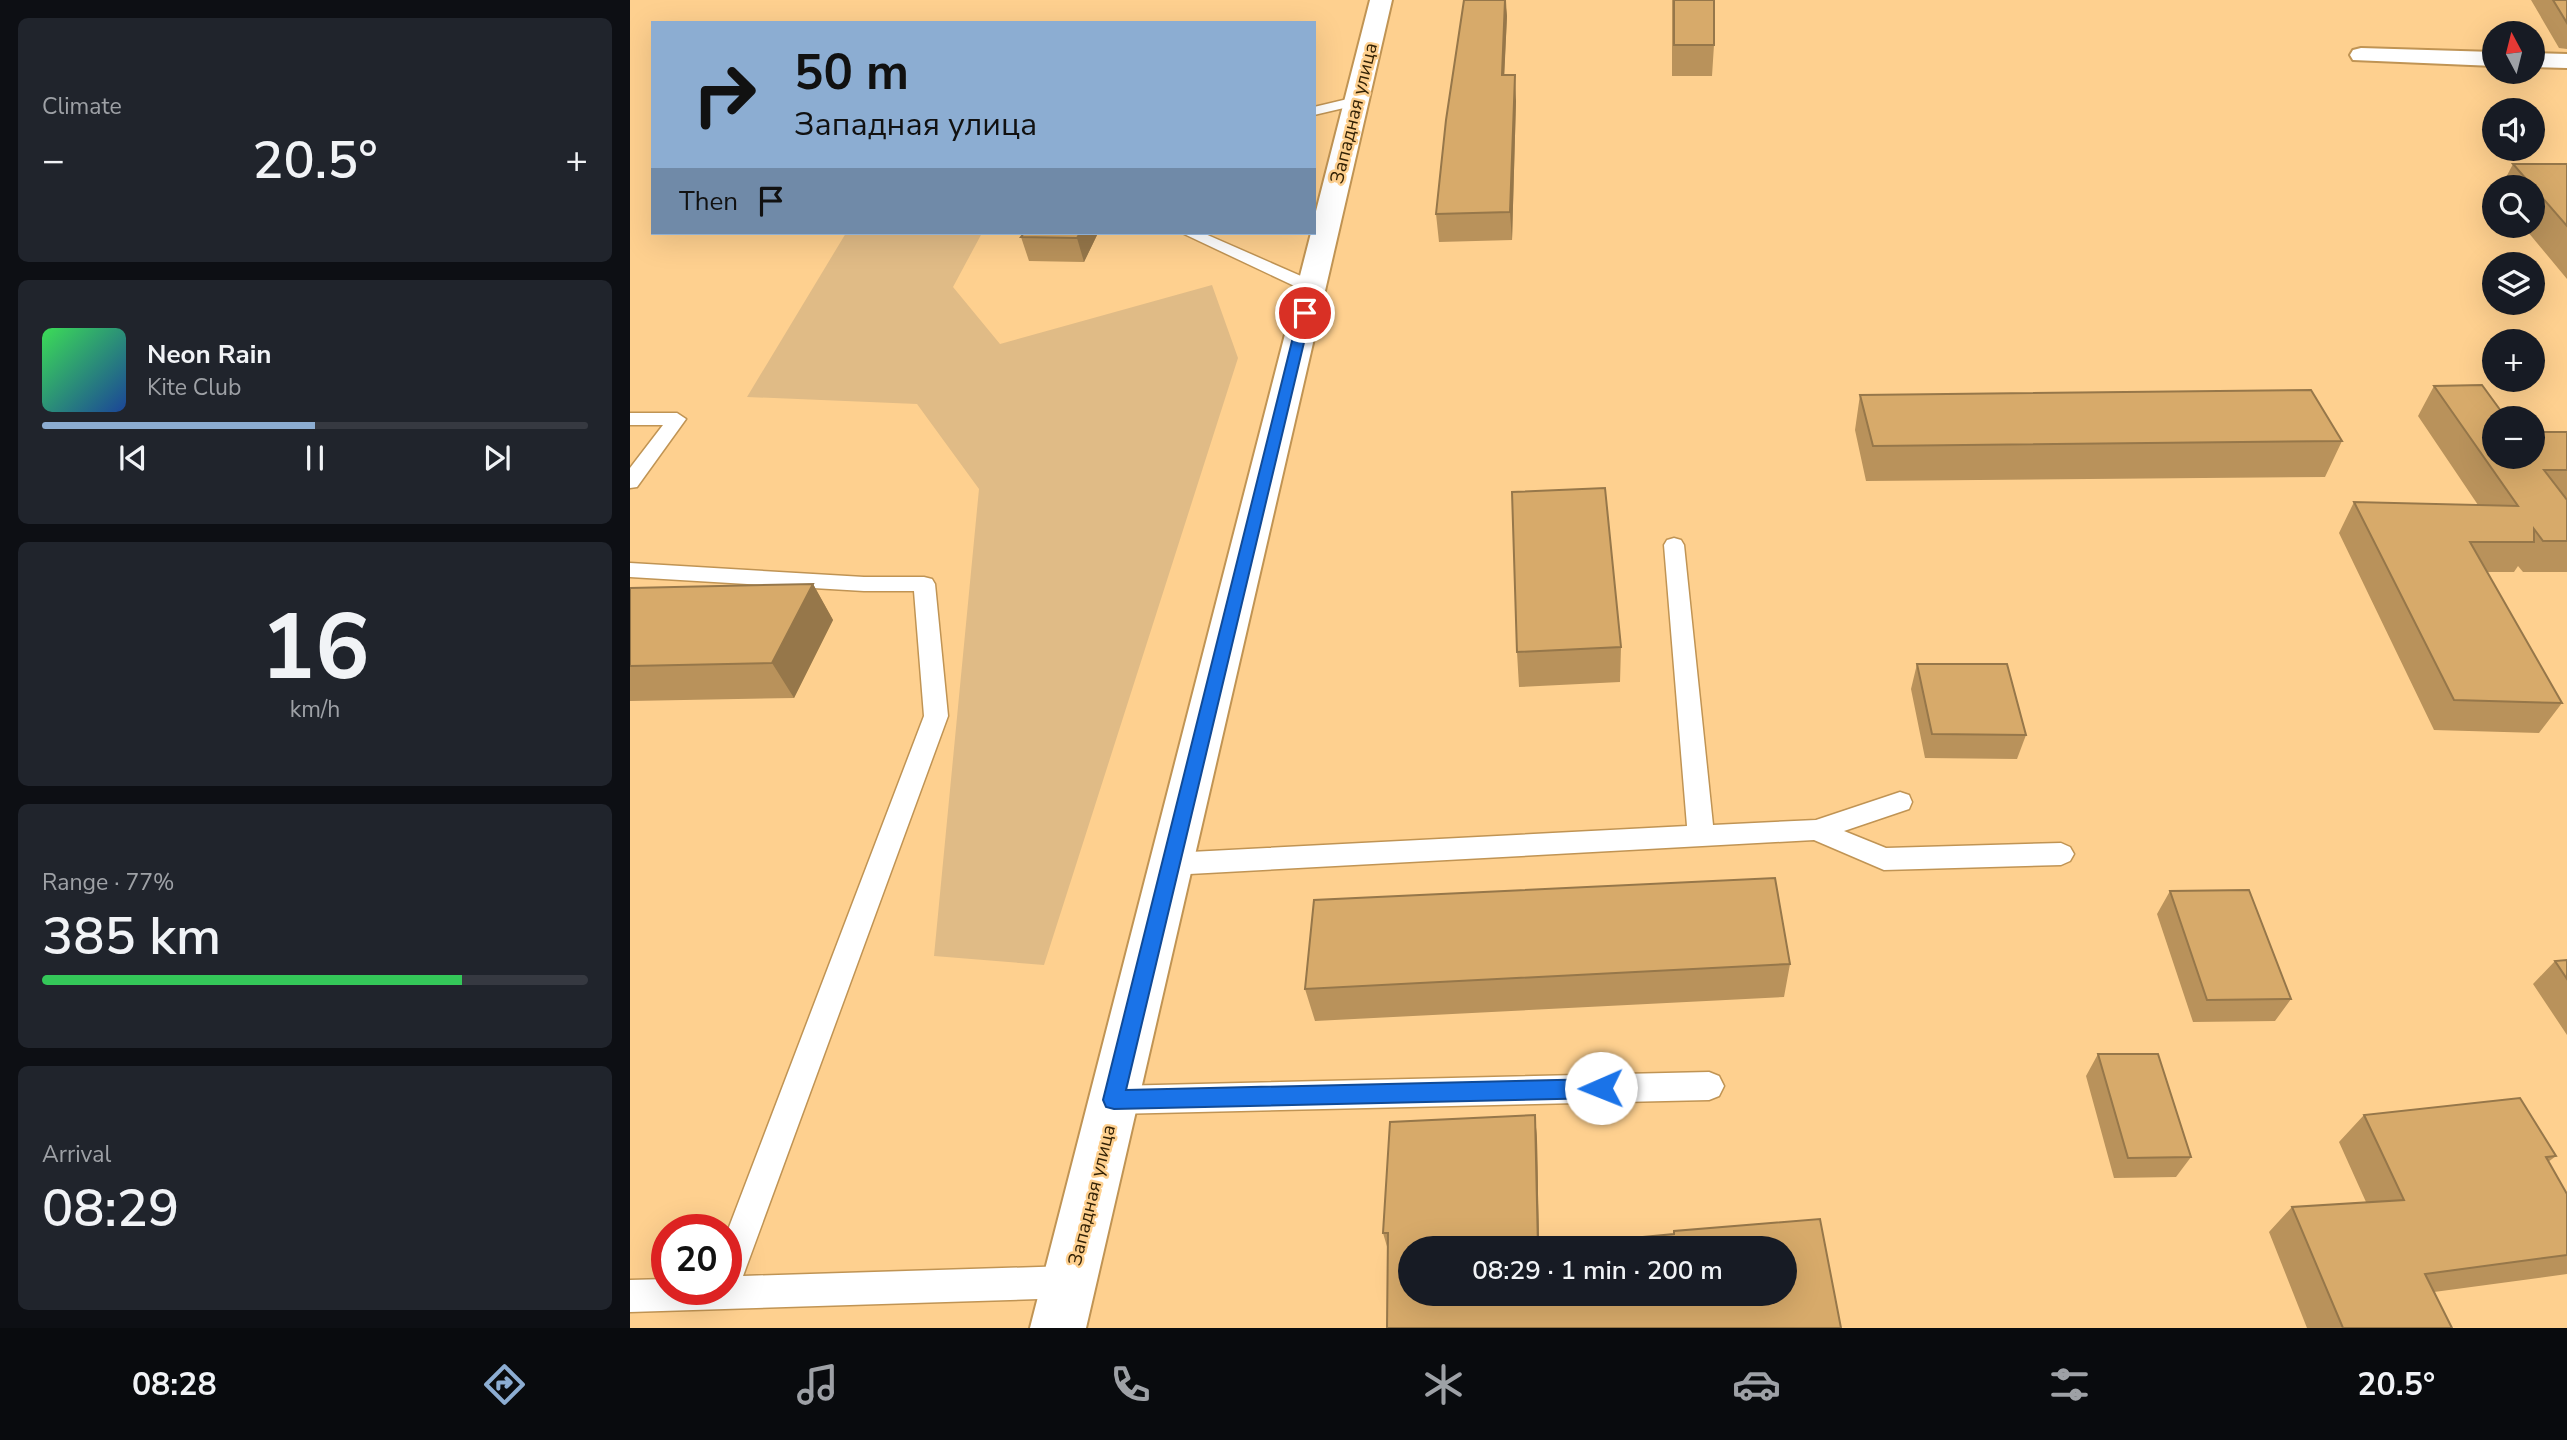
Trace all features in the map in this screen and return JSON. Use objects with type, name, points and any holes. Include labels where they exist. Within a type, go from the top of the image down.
[{"type":"main road","name":"Западная улица","points":[[1058,1328],[1381,0]]},
{"type":"main road","points":[[2361,55],[2482,58]]},
{"type":"main road","points":[[2545,60],[2567,61]]},
{"type":"lane","points":[[1316,111],[1356,101]]},
{"type":"lane","points":[[1194,235],[1311,287]]},
{"type":"lane","points":[[630,419],[677,419],[630,482]]},
{"type":"lane","points":[[1674,545],[1701,836]]},
{"type":"lane","points":[[630,570],[864,584],[924,584],[936,716],[742,1236]]},
{"type":"lane","points":[[1171,864],[1816,830],[1900,802]]},
{"type":"lane","points":[[1816,830],[1884,859],[2061,854]]},
{"type":"lane","points":[[1114,1100],[1709,1086]]},
{"type":"lane","points":[[742,1287],[1069,1282]]},
{"type":"lane","points":[[630,1296],[651,1294]]},
{"type":"shaded area","points":[[845,235],[981,235],[953,287],[1000,344],[1212,285],[1238,358],[1044,965],[934,956],[979,489],[917,404],[747,397]]},
{"type":"building","points":[[1464,0],[1505,0],[1502,75],[1515,75],[1510,212],[1436,214],[1446,120]]},
{"type":"building","points":[[1674,0],[1714,0],[1714,45],[1674,45]]},
{"type":"building","points":[[2553,0],[2567,0],[2567,23]]},
{"type":"building","points":[[2513,164],[2567,164],[2567,226],[2545,201],[2545,175],[2523,175]]},
{"type":"building","points":[[1022,235],[1079,235],[1077,238],[1021,237]]},
{"type":"building","points":[[2482,385],[2482,392],[2487,392],[2497,406],[2482,406],[2482,455],[2434,386]]},
{"type":"building","points":[[2311,390],[2342,441],[1873,446],[1860,395]]},
{"type":"building","points":[[2545,432],[2567,432],[2567,470],[2544,470],[2567,500],[2567,541],[2543,541],[2534,529],[2534,542],[2470,542],[2562,703],[2454,700],[2354,502],[2518,506],[2492,469],[2545,469]]},
{"type":"building","points":[[1605,488],[1621,647],[1517,652],[1512,492]]},
{"type":"building","points":[[813,584],[772,663],[630,666],[630,588]]},
{"type":"building","points":[[1917,664],[2007,664],[2026,735],[1932,734]]},
{"type":"building","points":[[1775,878],[1790,964],[1305,989],[1314,900]]},
{"type":"building","points":[[2249,890],[2291,999],[2207,1000],[2170,891]]},
{"type":"building","points":[[2567,960],[2567,979],[2555,961]]},
{"type":"building","points":[[2098,1054],[2158,1054],[2191,1157],[2128,1158]]},
{"type":"building","points":[[2520,1098],[2556,1156],[2546,1157],[2567,1194],[2567,1255],[2425,1274],[2452,1328],[2343,1328],[2292,1207],[2404,1200],[2364,1115]]},
{"type":"building","points":[[1535,1115],[1538,1236],[1398,1236],[1398,1306],[1797,1306],[1797,1236],[1653,1236],[1674,1234],[1674,1231],[1820,1219],[1841,1328],[1387,1328],[1388,1233],[1383,1233],[1390,1122]]},
{"type":"route","points":[[1305,313],[1114,1100],[1601,1088]]}]
